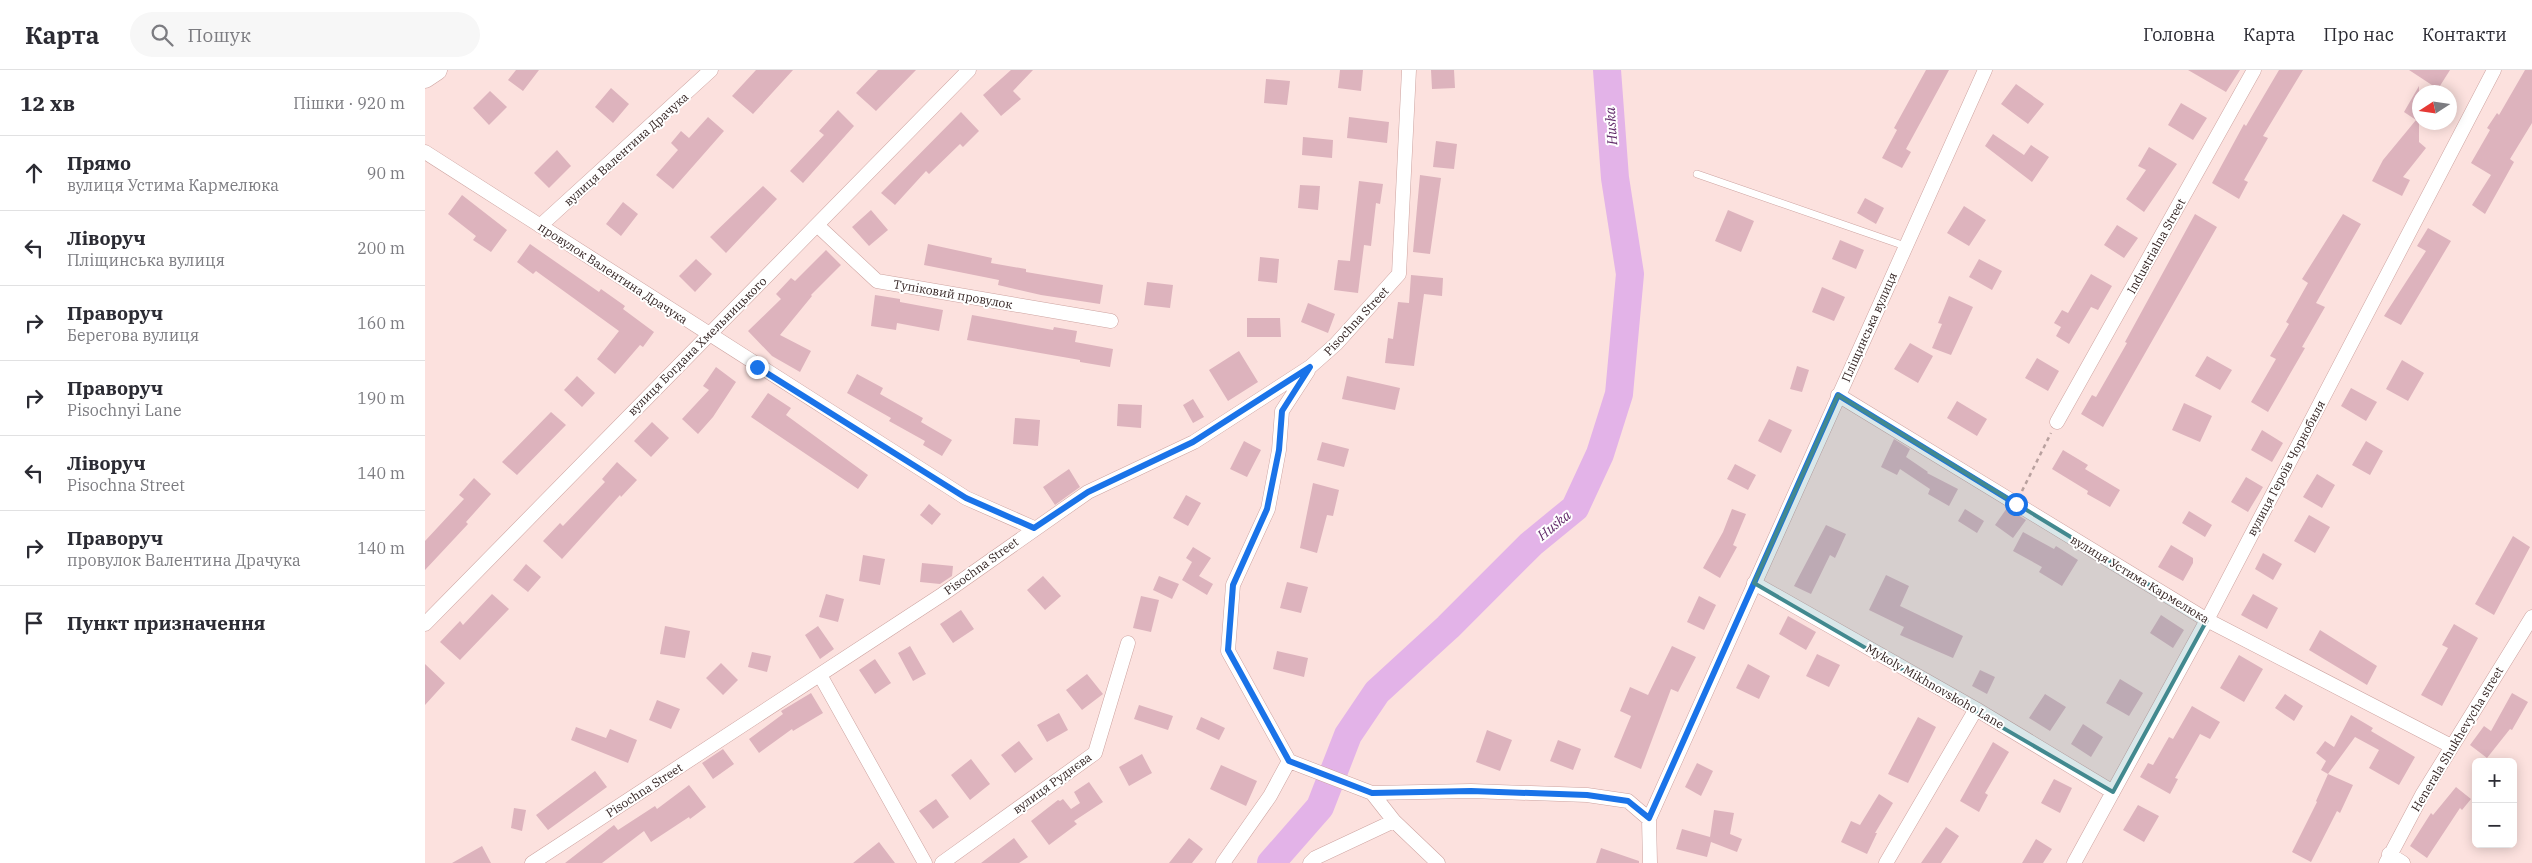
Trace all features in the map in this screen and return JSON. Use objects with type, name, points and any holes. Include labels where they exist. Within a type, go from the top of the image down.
[{"type":"main road","points":[[425,78],[437,70]]},
{"type":"street","name":"вулиця Валентина Драчука","points":[[539,226],[711,70]]},
{"type":"street","name":"вулиця Богдана Хмельницького","points":[[425,624],[969,70]]},
{"type":"street","name":"Pisochna Street","points":[[532,863],[943,594],[1034,528],[1088,492],[1193,442],[1310,367],[1336,344],[1399,274],[1409,70]]},
{"type":"street","name":"Пліщинська вулиця","points":[[1650,863],[1649,818],[1985,70]]},
{"type":"street","name":"Industrialna Street","points":[[2057,422],[2254,70]]},
{"type":"street","name":"вулиця Героїв Чорнобиля","points":[[2073,863],[2207,620],[2494,70]]},
{"type":"street","name":"провулок Валентина Драчука","points":[[425,152],[966,498],[1034,528]]},
{"type":"street","name":"Тупіковий провулок","points":[[817,225],[877,281],[1111,321]]},
{"type":"street","points":[[1310,367],[1282,411],[1279,450],[1267,509],[1233,585],[1228,650],[1289,761],[1372,793],[1471,791],[1587,795],[1628,801],[1649,818]]},
{"type":"street","name":"вулиця Устима Кармелюка","points":[[1838,395],[2207,620],[2451,746]]},
{"type":"street","name":"Mykoly Mikhnovskoho Lane","points":[[1754,583],[1976,709],[2113,792]]},
{"type":"street","name":"Henerala Shukhevycha street","points":[[2387,858],[2451,746],[2532,617]]},
{"type":"street","name":"вулиця Руднєва","points":[[942,863],[1095,753],[1128,643]]},
{"type":"street","points":[[820,675],[925,863]]},
{"type":"street","points":[[1886,863],[1976,709]]},
{"type":"street","points":[[1223,863],[1270,796],[1289,761]]},
{"type":"street","points":[[1372,793],[1394,821],[1438,863]]},
{"type":"street","points":[[1310,863],[1315,858],[1394,821]]},
{"type":"street","points":[[2387,858],[2403,863]]},
{"type":"lane","points":[[1697,174],[1905,246]]},
{"type":"path","points":[[2016,504],[2057,422]]},
{"type":"highlighted area","points":[[1838,395],[2207,620],[2113,792],[1754,583]]},
{"type":"building","points":[[516,70],[539,70],[523,91],[508,80]]},
{"type":"building","points":[[756,70],[793,70],[753,114],[732,96]]},
{"type":"building","points":[[878,70],[916,70],[876,111],[856,93]]},
{"type":"building","points":[[1011,70],[1033,70],[1013,91],[1021,99],[1001,116],[983,95]]},
{"type":"building","points":[[1340,70],[1363,70],[1361,91],[1338,88]]},
{"type":"building","points":[[1431,70],[1454,70],[1455,88],[1432,89]]},
{"type":"building","points":[[1926,70],[1949,70],[1906,149],[1911,152],[1902,168],[1882,158],[1897,130],[1894,128]]},
{"type":"building","points":[[2188,70],[2240,70],[2226,92]]},
{"type":"building","points":[[2279,70],[2303,70],[2263,136],[2268,138],[2244,180],[2248,182],[2239,199],[2212,183],[2244,124],[2246,126]]},
{"type":"building","points":[[2409,70],[2450,70],[2441,85],[2432,85]]},
{"type":"building","points":[[2525,70],[2532,70],[2532,123],[2510,159],[2514,162],[2485,214],[2472,205],[2491,175],[2471,163],[2490,130],[2487,128],[2497,113],[2499,115]]},
{"type":"building","points":[[1266,79],[1290,81],[1287,105],[1264,103]]},
{"type":"building","points":[[2016,84],[2044,104],[2028,124],[2001,104]]},
{"type":"building","points":[[611,88],[629,104],[613,123],[595,107]]},
{"type":"building","points":[[490,91],[507,107],[489,125],[473,108]]},
{"type":"building","points":[[2412,98],[2412,117],[2404,112]]},
{"type":"building","points":[[2181,103],[2207,118],[2193,140],[2168,125]]},
{"type":"building","points":[[838,110],[854,126],[803,183],[790,171],[824,135],[819,131]]},
{"type":"building","points":[[961,112],[979,131],[963,147],[960,144],[929,174],[926,171],[895,205],[881,193]]},
{"type":"building","points":[[708,117],[724,131],[673,189],[656,175],[678,150],[671,143],[681,131],[689,138]]},
{"type":"building","points":[[1349,117],[1389,122],[1387,143],[1347,138]]},
{"type":"building","points":[[2412,125],[2412,130],[2419,130],[2419,142],[2426,148],[2403,177],[2410,180],[2402,196],[2372,181],[2383,160]]},
{"type":"building","points":[[1993,134],[2024,155],[2031,145],[2049,157],[2032,182],[1985,146]]},
{"type":"building","points":[[1303,137],[1333,140],[1332,158],[1302,155]]},
{"type":"building","points":[[1436,141],[1457,144],[1454,169],[1433,167]]},
{"type":"building","points":[[2149,147],[2177,164],[2144,212],[2126,199],[2146,170],[2138,166]]},
{"type":"building","points":[[557,150],[571,166],[549,188],[534,173]]},
{"type":"building","points":[[1420,175],[1441,178],[1430,254],[1413,252]]},
{"type":"building","points":[[1359,181],[1383,184],[1380,204],[1376,203],[1371,246],[1364,245],[1358,293],[1334,290],[1338,260],[1350,261]]},
{"type":"building","points":[[1300,185],[1320,186],[1318,210],[1298,208]]},
{"type":"building","points":[[763,186],[777,199],[726,253],[710,237]]},
{"type":"building","points":[[462,195],[507,230],[491,252],[473,240],[476,236],[448,214]]},
{"type":"building","points":[[1865,198],[1884,208],[1876,224],[1857,213]]},
{"type":"building","points":[[623,202],[638,214],[621,236],[606,224]]},
{"type":"building","points":[[1964,206],[1986,220],[1969,246],[1947,233]]},
{"type":"building","points":[[871,210],[888,230],[869,246],[852,227]]},
{"type":"building","points":[[1728,210],[1754,221],[1741,252],[1715,241]]},
{"type":"building","points":[[2195,214],[2217,227],[2103,427],[2081,414],[2092,395],[2096,397],[2127,343],[2125,342]]},
{"type":"building","points":[[2343,214],[2361,224],[2316,303],[2325,307],[2302,347],[2305,348],[2268,412],[2251,402],[2276,359],[2270,356],[2289,324],[2286,322],[2308,283],[2302,279]]},
{"type":"building","points":[[2117,225],[2138,238],[2124,258],[2104,245]]},
{"type":"building","points":[[2428,228],[2451,241],[2401,325],[2384,316],[2426,251],[2417,246]]},
{"type":"building","points":[[1840,240],[1864,250],[1856,269],[1832,259]]},
{"type":"building","points":[[530,244],[599,292],[601,289],[625,306],[623,309],[654,332],[643,347],[640,345],[615,374],[597,359],[619,331],[536,271],[533,274],[517,262]]},
{"type":"building","points":[[928,244],[992,258],[991,263],[1026,269],[1026,272],[1103,285],[1100,304],[1041,295],[998,285],[999,280],[924,265]]},
{"type":"building","points":[[826,250],[841,265],[811,295],[780,335],[811,351],[800,372],[772,356],[748,331],[781,299],[776,294],[791,278],[795,281]]},
{"type":"building","points":[[1260,257],[1279,259],[1277,283],[1258,281]]},
{"type":"building","points":[[696,259],[712,274],[695,292],[679,276]]},
{"type":"building","points":[[1979,259],[2002,271],[1992,290],[1969,277]]},
{"type":"building","points":[[2091,274],[2112,286],[2098,310],[2091,307],[2069,344],[2056,336],[2061,327],[2054,323],[2062,310],[2068,313]]},
{"type":"building","points":[[1411,275],[1443,278],[1442,296],[1424,294],[1414,366],[1385,363],[1388,338],[1393,339],[1398,302],[1409,303]]},
{"type":"building","points":[[1147,282],[1173,285],[1170,308],[1144,305]]},
{"type":"building","points":[[1822,287],[1845,297],[1834,321],[1812,312]]},
{"type":"building","points":[[875,295],[943,310],[939,331],[897,323],[896,330],[871,326]]},
{"type":"building","points":[[1949,296],[1973,307],[1951,355],[1932,348],[1942,324],[1938,323]]},
{"type":"building","points":[[1308,303],[1335,314],[1328,333],[1301,322]]},
{"type":"building","points":[[972,315],[1053,330],[1054,327],[1077,331],[1075,342],[1113,349],[1110,367],[967,340]]},
{"type":"building","points":[[1247,318],[1280,318],[1281,337],[1247,337]]},
{"type":"building","points":[[1910,343],[1933,356],[1918,383],[1894,369]]},
{"type":"building","points":[[1239,351],[1258,382],[1228,401],[1209,370]]},
{"type":"building","points":[[2207,356],[2232,370],[2220,390],[2195,376]]},
{"type":"building","points":[[2037,358],[2059,371],[2048,391],[2025,378]]},
{"type":"building","points":[[2402,360],[2424,373],[2408,401],[2386,389]]},
{"type":"building","points":[[1797,366],[1809,370],[1802,392],[1790,389]]},
{"type":"building","points":[[716,367],[736,382],[713,417],[698,434],[682,419],[709,390],[703,386]]},
{"type":"building","points":[[857,374],[883,388],[880,394],[923,418],[921,422],[952,440],[942,456],[923,445],[925,441],[889,421],[891,418],[847,393]]},
{"type":"building","points":[[577,376],[595,393],[582,407],[564,390]]},
{"type":"building","points":[[1347,376],[1400,388],[1395,410],[1342,399]]},
{"type":"building","points":[[2351,388],[2377,402],[2366,421],[2341,406]]},
{"type":"building","points":[[768,393],[791,408],[786,415],[868,475],[858,489],[751,417]]},
{"type":"building","points":[[1193,399],[1204,417],[1193,423],[1183,405]]},
{"type":"building","points":[[1957,401],[1987,419],[1977,436],[1947,418]]},
{"type":"building","points":[[2184,403],[2212,416],[2200,442],[2172,430]]},
{"type":"building","points":[[1118,404],[1142,405],[1141,428],[1117,426]]},
{"type":"building","points":[[551,412],[566,425],[517,475],[502,462]]},
{"type":"building","points":[[1015,418],[1040,420],[1038,446],[1013,444]]},
{"type":"building","points":[[1769,419],[1792,430],[1781,453],[1758,441]]},
{"type":"building","points":[[652,422],[669,438],[651,457],[634,441]]},
{"type":"building","points":[[2262,430],[2283,443],[2272,462],[2251,450]]},
{"type":"building","points":[[1894,439],[1910,449],[1906,457],[1927,473],[1958,489],[1949,506],[1928,494],[1930,489],[1900,469],[1897,475],[1881,467]]},
{"type":"building","points":[[1244,441],[1261,450],[1247,477],[1230,469]]},
{"type":"building","points":[[2366,441],[2383,451],[2370,475],[2352,465]]},
{"type":"building","points":[[1322,442],[1349,449],[1344,467],[1317,460]]},
{"type":"building","points":[[2063,450],[2088,465],[2085,469],[2120,490],[2110,507],[2087,494],[2088,491],[2052,469]]},
{"type":"building","points":[[617,462],[637,480],[621,497],[620,495],[562,559],[543,541],[560,523],[563,526],[605,482],[602,479]]},
{"type":"building","points":[[1735,464],[1756,475],[1748,490],[1727,479]]},
{"type":"building","points":[[1069,469],[1080,487],[1055,505],[1043,487]]},
{"type":"building","points":[[2317,474],[2335,485],[2322,508],[2303,497]]},
{"type":"building","points":[[2246,477],[2263,487],[2248,512],[2231,502]]},
{"type":"building","points":[[474,478],[491,494],[466,522],[468,524],[425,570],[425,541],[464,499],[459,495]]},
{"type":"building","points":[[1313,483],[1339,490],[1333,516],[1327,515],[1317,553],[1300,548]]},
{"type":"building","points":[[1186,495],[1201,503],[1188,526],[1173,518]]},
{"type":"building","points":[[929,504],[941,514],[932,525],[920,515]]},
{"type":"building","points":[[2007,508],[2026,520],[2013,538],[1995,525]]},
{"type":"building","points":[[1732,509],[1746,514],[1733,545],[1737,547],[1720,578],[1703,568],[1723,532]]},
{"type":"building","points":[[1965,509],[1984,521],[1977,533],[1958,521]]},
{"type":"building","points":[[2189,511],[2212,525],[2205,537],[2182,523]]},
{"type":"building","points":[[2309,515],[2330,527],[2315,553],[2294,541]]},
{"type":"building","points":[[1826,525],[1846,534],[1835,558],[1830,555],[1811,594],[1794,586]]},
{"type":"building","points":[[2023,532],[2054,549],[2056,546],[2078,560],[2062,586],[2039,572],[2042,567],[2013,551]]},
{"type":"building","points":[[2513,536],[2530,547],[2494,615],[2475,604]]},
{"type":"building","points":[[2171,545],[2193,558],[2193,563],[2183,581],[2158,567]]},
{"type":"building","points":[[1193,547],[1211,558],[1199,576],[1213,584],[1207,595],[1182,580],[1192,562],[1186,558]]},
{"type":"building","points":[[2263,553],[2282,564],[2273,580],[2255,569]]},
{"type":"building","points":[[863,555],[885,559],[880,585],[859,581]]},
{"type":"building","points":[[922,563],[953,566],[952,576],[940,584],[920,582]]},
{"type":"building","points":[[526,564],[541,577],[528,592],[513,580]]},
{"type":"building","points":[[1886,575],[1909,586],[1900,606],[1963,636],[1953,658],[1900,635],[1904,627],[1869,610]]},
{"type":"building","points":[[1043,576],[1061,596],[1045,610],[1027,590]]},
{"type":"building","points":[[1159,576],[1179,584],[1172,599],[1153,590]]},
{"type":"building","points":[[1287,582],[1308,587],[1301,613],[1280,608]]},
{"type":"building","points":[[492,594],[509,609],[460,660],[440,642],[460,621],[463,625]]},
{"type":"building","points":[[826,594],[844,599],[838,622],[819,617]]},
{"type":"building","points":[[2253,594],[2278,608],[2267,629],[2241,615]]},
{"type":"building","points":[[1141,596],[1159,600],[1151,632],[1133,628]]},
{"type":"building","points":[[1699,596],[1716,605],[1704,630],[1687,622]]},
{"type":"building","points":[[961,610],[974,629],[953,643],[940,624]]},
{"type":"building","points":[[2161,615],[2184,630],[2173,648],[2150,633]]},
{"type":"building","points":[[1788,616],[1816,632],[1806,650],[1779,634]]},
{"type":"building","points":[[2454,624],[2478,638],[2442,706],[2421,695],[2448,648],[2442,645]]},
{"type":"building","points":[[665,626],[690,631],[685,658],[660,654]]},
{"type":"building","points":[[818,626],[834,649],[820,659],[805,635]]},
{"type":"building","points":[[2320,630],[2377,666],[2367,685],[2309,650]]},
{"type":"building","points":[[910,646],[926,674],[913,681],[898,653]]},
{"type":"building","points":[[1672,646],[1696,657],[1678,692],[1671,689],[1641,769],[1614,757],[1631,716],[1620,711],[1630,687],[1648,695]]},
{"type":"building","points":[[1277,651],[1308,658],[1304,677],[1273,669]]},
{"type":"building","points":[[752,652],[771,656],[767,672],[748,667]]},
{"type":"building","points":[[1817,654],[1840,665],[1829,687],[1806,676]]},
{"type":"building","points":[[2239,655],[2263,669],[2244,702],[2220,688]]},
{"type":"building","points":[[875,659],[891,683],[875,694],[859,670]]},
{"type":"building","points":[[721,663],[738,680],[723,695],[706,678]]},
{"type":"building","points":[[425,664],[445,683],[425,705]]},
{"type":"building","points":[[1748,664],[1770,676],[1759,699],[1736,688]]},
{"type":"building","points":[[1980,670],[1995,677],[1987,694],[1972,686]]},
{"type":"building","points":[[1087,674],[1103,694],[1082,710],[1066,690]]},
{"type":"building","points":[[2120,679],[2143,693],[2129,716],[2106,703]]},
{"type":"building","points":[[811,693],[823,713],[793,731],[792,729],[759,753],[749,739],[783,714],[781,711]]},
{"type":"building","points":[[2512,693],[2528,702],[2512,730],[2510,729],[2487,758],[2470,745],[2484,726],[2491,731]]},
{"type":"building","points":[[2045,694],[2066,707],[2050,731],[2029,718]]},
{"type":"building","points":[[2285,694],[2303,706],[2294,721],[2275,708]]},
{"type":"building","points":[[657,700],[680,709],[671,729],[649,720]]},
{"type":"building","points":[[1139,705],[1173,716],[1168,730],[1134,719]]},
{"type":"building","points":[[2192,706],[2220,722],[2210,739],[2200,734],[2175,778],[2178,779],[2170,794],[2140,777],[2148,763],[2153,765],[2169,737],[2173,739]]},
{"type":"building","points":[[1059,713],[1068,730],[1047,742],[1037,725]]},
{"type":"building","points":[[2351,715],[2373,728],[2371,731],[2415,757],[2399,785],[2369,768],[2379,750],[2355,737],[2328,774],[2321,770],[2326,761],[2316,753],[2325,741],[2334,747]]},
{"type":"building","points":[[1201,717],[1225,728],[1219,740],[1196,729]]},
{"type":"building","points":[[1918,717],[1936,727],[1908,783],[1888,774]]},
{"type":"building","points":[[2083,724],[2103,737],[2091,757],[2071,744]]},
{"type":"building","points":[[576,727],[606,738],[610,729],[637,740],[628,763],[571,740]]},
{"type":"building","points":[[1487,730],[1512,740],[1500,771],[1476,762]]},
{"type":"building","points":[[1558,740],[1581,749],[1573,770],[1550,761]]},
{"type":"building","points":[[1019,741],[1033,759],[1015,773],[1001,755]]},
{"type":"building","points":[[1993,742],[2009,752],[1985,793],[1988,795],[1979,812],[1960,801]]},
{"type":"building","points":[[723,749],[734,764],[713,779],[702,763]]},
{"type":"building","points":[[1142,754],[1152,773],[1129,786],[1119,767]]},
{"type":"building","points":[[971,759],[990,784],[970,800],[951,775]]},
{"type":"building","points":[[1697,763],[1713,771],[1701,796],[1685,787]]},
{"type":"building","points":[[1221,765],[1257,781],[1246,806],[1210,789]]},
{"type":"building","points":[[595,771],[607,787],[548,830],[536,815]]},
{"type":"building","points":[[2328,774],[2353,785],[2340,813],[2337,811],[2311,862],[2292,852],[2317,802]]},
{"type":"building","points":[[2054,779],[2072,788],[2060,813],[2041,803]]},
{"type":"building","points":[[1089,782],[1103,802],[1074,821],[1077,824],[1049,845],[1031,821],[1058,800],[1063,799],[1071,809],[1080,803],[1074,792]]},
{"type":"building","points":[[689,785],[706,807],[690,819],[689,817],[651,842],[644,831],[602,863],[565,863],[614,825],[618,830],[655,806],[657,809]]},
{"type":"building","points":[[2456,787],[2471,799],[2462,810],[2460,808],[2427,858],[2410,846],[2431,813],[2433,815]]},
{"type":"building","points":[[1879,794],[1893,803],[1875,833],[1877,833],[1867,854],[1841,842],[1851,821],[1860,825]]},
{"type":"building","points":[[936,799],[949,817],[933,829],[919,811]]},
{"type":"building","points":[[2138,805],[2159,816],[2144,842],[2123,830]]},
{"type":"building","points":[[514,808],[526,810],[522,831],[511,828]]},
{"type":"building","points":[[1714,810],[1734,813],[1730,834],[1742,839],[1737,852],[1711,842],[1707,857],[1676,849],[1682,829],[1710,837]]},
{"type":"building","points":[[1946,827],[1959,836],[1941,863],[1921,863]]},
{"type":"building","points":[[1014,838],[1028,857],[1019,863],[981,863]]},
{"type":"building","points":[[1189,838],[1203,849],[1192,863],[1169,863]]},
{"type":"building","points":[[2036,839],[2052,849],[2043,863],[2022,863]]},
{"type":"building","points":[[879,842],[895,863],[853,863]]},
{"type":"building","points":[[482,846],[491,863],[452,863]]},
{"type":"building","points":[[1601,848],[1639,861],[1639,863],[1596,863]]},
{"type":"waterway","name":"Huska","points":[[1271,863],[1320,807],[1348,735],[1377,692],[1448,627],[1531,544],[1575,508],[1600,454],[1619,394],[1630,274],[1615,178],[1607,70]]},
{"type":"route","points":[[757,367],[966,498],[1034,528],[1088,492],[1193,442],[1310,367],[1282,411],[1279,450],[1267,509],[1233,585],[1228,650],[1289,761],[1372,793],[1471,791],[1587,795],[1628,801],[1649,818],[1838,395],[2016,504]]}]
